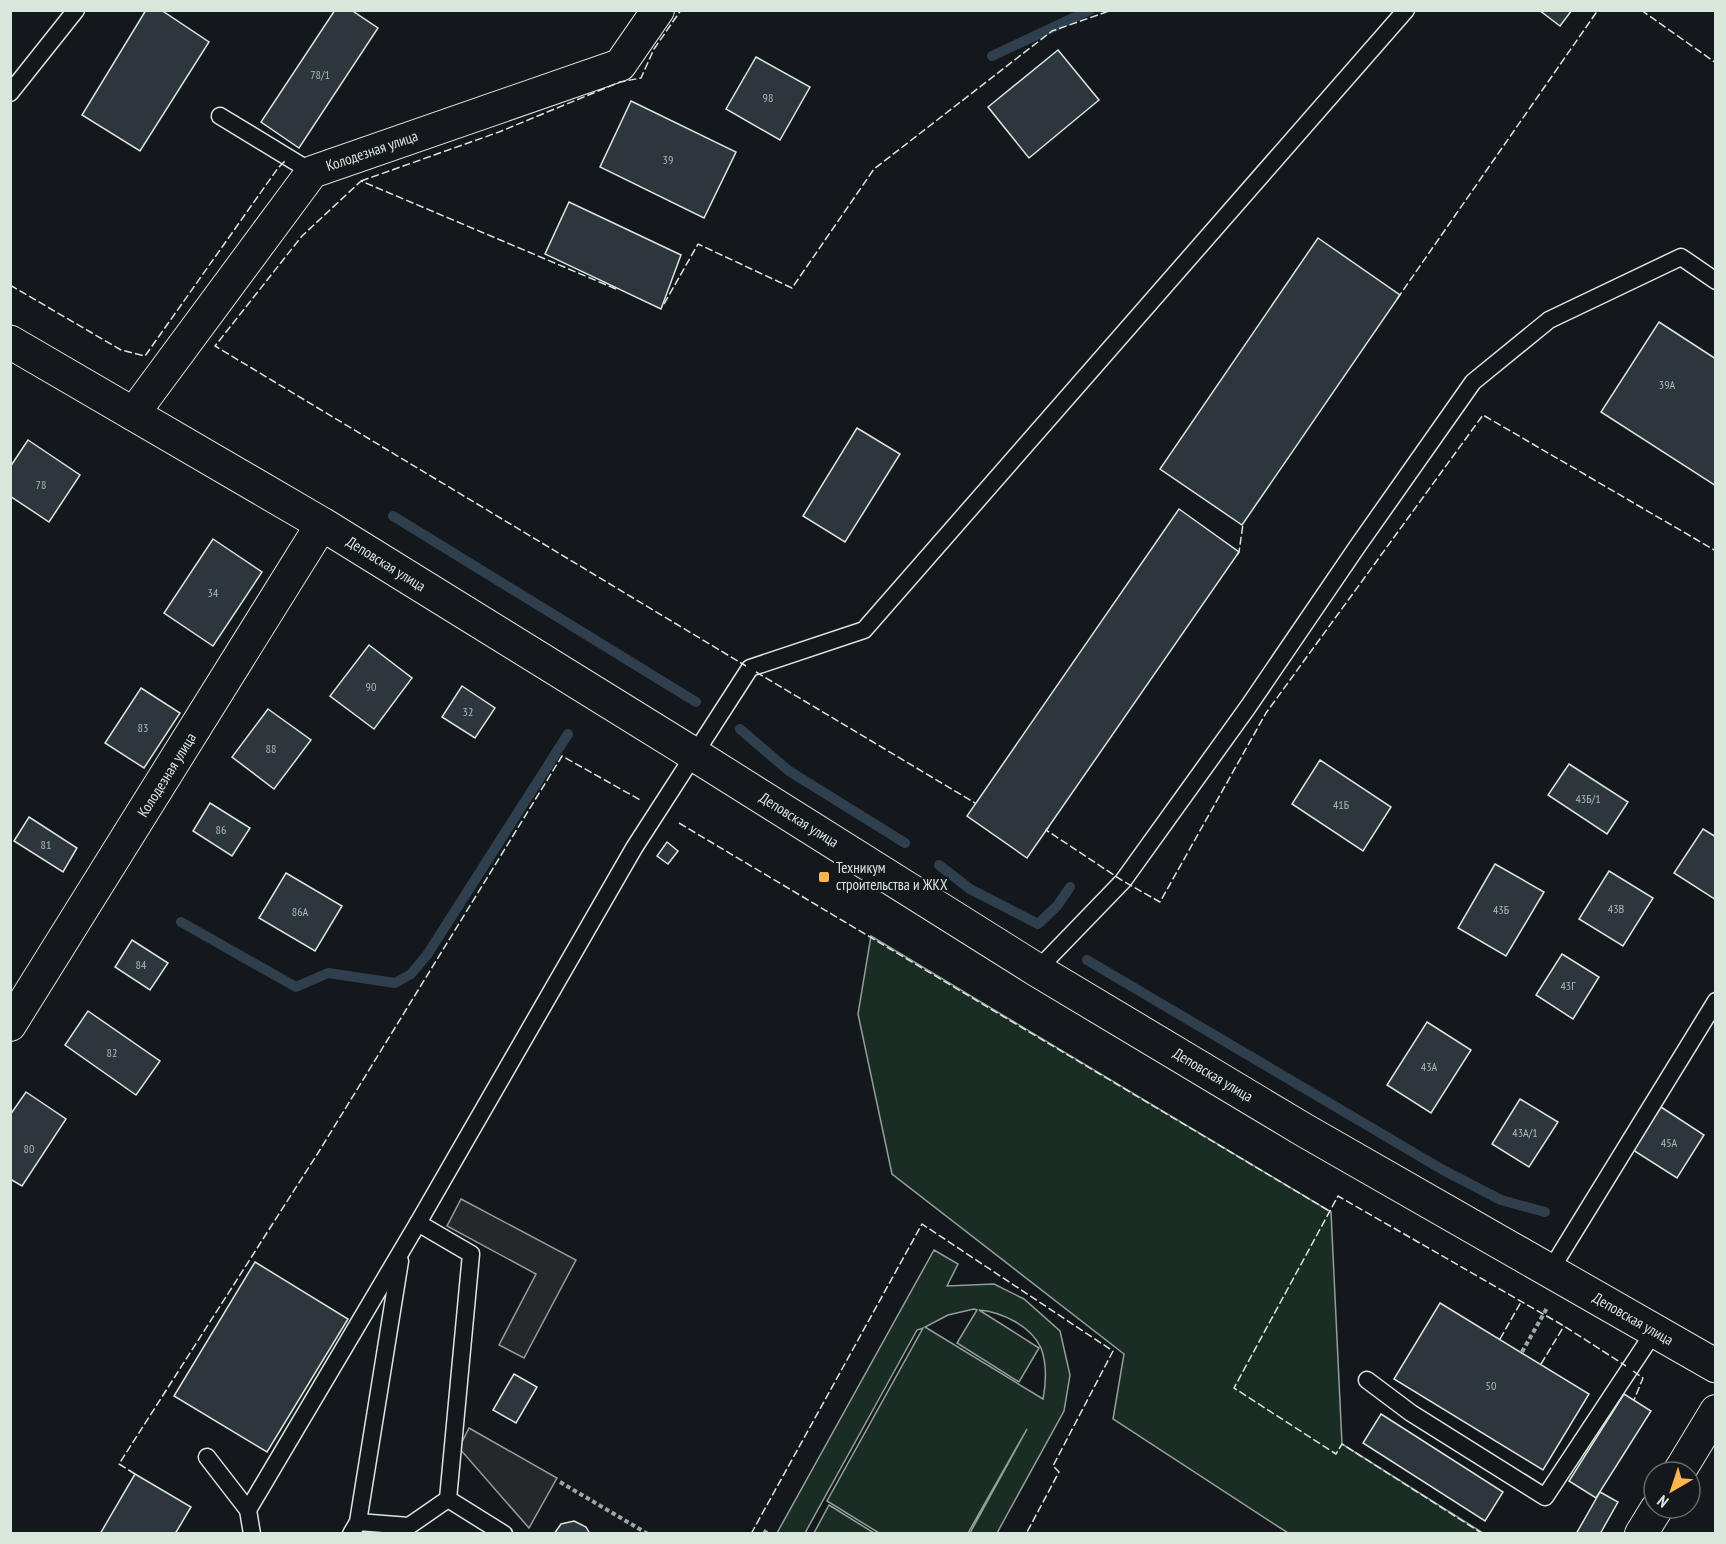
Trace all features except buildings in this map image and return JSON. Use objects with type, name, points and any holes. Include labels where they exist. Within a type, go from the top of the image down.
[{"type":"street","name":"Колодезная улица","points":[[134,414],[312,172],[620,65],[658,10]]},
{"type":"street","name":"Деповская улица","points":[[10,342],[322,524],[1037,970],[1294,1124],[1716,1366]]},
{"type":"street","name":"Колодезная улица","points":[[10,1025],[322,524]]},
{"type":"street","points":[[1686,1460],[1716,1411]]},
{"type":"street","points":[[1641,1533],[1649,1520]]},
{"type":"lane","points":[[10,93],[76,10]]},
{"type":"lane","points":[[248,1510],[418,1223],[634,848],[750,668],[864,630],[1406,10]]},
{"type":"lane","points":[[220,116],[312,172]]},
{"type":"lane","points":[[1037,970],[1123,881],[1248,707],[1473,382],[1549,320],[1681,258],[1716,281]]},
{"type":"lane","points":[[1557,1275],[1716,1001]]},
{"type":"lane","points":[[401,1252],[355,1528],[409,1526],[448,1499],[471,1254],[418,1223]]},
{"type":"lane","points":[[1367,1380],[1411,1413],[1545,1497],[1654,1332]]},
{"type":"lane","points":[[207,1457],[248,1510],[252,1533]]},
{"type":"lane","points":[[448,1499],[504,1533]]},
{"type":"path","points":[[1521,1352],[1557,1275]]},
{"type":"path","points":[[560,1482],[648,1533]]},
{"type":"green space","points":[[871,936],[1331,1212],[1342,1444],[1483,1533],[1288,1533],[1113,1419],[1124,1354],[892,1174],[858,1014]]},
{"type":"green space","points":[[934,1250],[958,1264],[947,1286],[994,1284],[1024,1299],[1060,1331],[1070,1375],[1064,1411],[997,1533],[970,1533],[1027,1429],[968,1533],[879,1533],[827,1501],[923,1328],[917,1330],[805,1533],[777,1533]],"holes":[[[977,1310],[957,1343],[1019,1382],[1039,1348],[979,1310],[1006,1317],[1023,1327],[1041,1348],[1045,1374],[1043,1399],[925,1327],[948,1315]]]},
{"type":"green space","points":[[829,1505],[874,1533],[814,1533]]},
{"type":"shaded area","points":[[461,1199],[576,1260],[524,1358],[499,1345],[536,1274],[447,1226]]},
{"type":"shaded area","points":[[469,1428],[557,1478],[529,1528],[459,1448]]},
{"type":"waterway","points":[[992,56],[1090,10]]},
{"type":"waterway","points":[[393,516],[696,702]]},
{"type":"waterway","points":[[740,729],[789,771],[905,843]]},
{"type":"waterway","points":[[181,922],[296,987],[328,973],[395,983],[411,974],[427,955],[568,734]]},
{"type":"waterway","points":[[939,865],[970,889],[1038,924],[1057,906],[1070,887]]},
{"type":"waterway","points":[[1087,960],[1443,1170],[1501,1200],[1545,1212]]},
{"type":"fence","points":[[361,181],[499,132],[620,82],[641,78],[654,49],[681,10]]},
{"type":"fence","points":[[664,304],[698,244],[792,288],[874,169],[1052,31],[1112,10]]},
{"type":"fence","points":[[1397,299],[1598,10]]},
{"type":"fence","points":[[1641,10],[1716,63]]},
{"type":"fence","points":[[10,285],[121,350],[145,356],[285,161]]},
{"type":"fence","points":[[616,289],[361,181],[302,236],[215,346],[746,666]]},
{"type":"fence","points":[[1049,827],[1046,830],[1123,881],[1160,902],[1266,713],[1483,415],[1716,551]]},
{"type":"fence","points":[[1237,555],[1243,524]]},
{"type":"fence","points":[[756,672],[975,803]]},
{"type":"fence","points":[[135,1474],[119,1464],[318,1153],[562,756],[642,801]]},
{"type":"fence","points":[[679,823],[1331,1212]]},
{"type":"fence","points":[[1483,1534],[1342,1444],[1336,1454],[1234,1388],[1338,1196],[1564,1326],[1626,1366]]},
{"type":"fence","points":[[751,1534],[922,1224],[1113,1351],[1053,1466],[1059,1472],[1026,1534]]},
{"type":"fence","points":[[1500,1339],[1521,1302]]},
{"type":"fence","points":[[1541,1364],[1564,1326]]},
{"type":"fence","points":[[1633,1371],[1643,1378],[1634,1400]]},
{"type":"place","name":"Техникум строительства и ЖКХ","points":[[824,877]]}]
